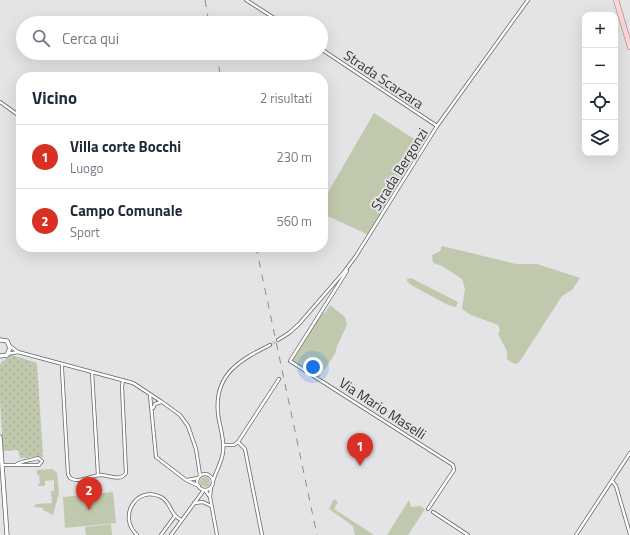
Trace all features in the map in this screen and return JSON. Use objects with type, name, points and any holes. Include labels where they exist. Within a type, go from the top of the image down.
[{"type":"main road","points":[[616,0],[630,47]]},
{"type":"street","points":[[246,0],[271,16]]},
{"type":"street","name":"Strada Bergonzi","points":[[278,340],[294,329],[352,262],[437,126],[528,0]]},
{"type":"street","name":"Strada Scarzara","points":[[328,54],[437,126]]},
{"type":"street","points":[[0,102],[16,113]]},
{"type":"street","name":"Via Mario Maselli","points":[[352,262],[290,361],[453,466],[454,470],[428,508]]},
{"type":"street","points":[[318,302],[323,308]]},
{"type":"street","points":[[1,339],[7,341],[10,346],[18,352],[133,383],[162,402],[184,419],[191,433],[200,468],[200,476],[197,482],[200,495]]},
{"type":"street","points":[[217,535],[210,497],[211,486],[222,460],[224,445],[218,412],[218,398],[222,386],[231,370],[239,362],[270,345]]},
{"type":"street","points":[[3,356],[10,350],[10,346]]},
{"type":"street","points":[[3,356],[18,352]]},
{"type":"street","points":[[62,364],[69,475],[71,479],[77,481],[98,476],[120,478],[124,476],[127,471],[122,387],[123,380]]},
{"type":"street","points":[[92,372],[98,476]]},
{"type":"street","points":[[224,445],[234,445],[238,442],[279,379]]},
{"type":"street","points":[[150,394],[156,457],[186,480],[204,490],[210,497]]},
{"type":"street","points":[[152,410],[155,404],[162,402]]},
{"type":"street","points":[[0,437],[2,492],[7,535]]},
{"type":"street","points":[[238,442],[246,449],[262,535]]},
{"type":"street","points":[[576,535],[630,453]]},
{"type":"street","points":[[2,465],[17,464],[20,462],[32,461],[38,458],[42,461],[39,466],[20,466],[17,464]]},
{"type":"street","points":[[200,468],[213,481]]},
{"type":"street","points":[[186,480],[217,472]]},
{"type":"street","points":[[612,481],[616,486],[630,534]]},
{"type":"street","points":[[170,535],[204,490],[211,486]]},
{"type":"street","points":[[136,535],[131,529],[128,516],[132,506],[142,496],[152,495],[165,499],[170,505],[175,516],[181,520]]},
{"type":"street","points":[[194,503],[203,502],[212,506]]},
{"type":"street","points":[[433,512],[468,535]]},
{"type":"street","points":[[161,535],[175,516]]},
{"type":"green space","points":[[374,113],[425,146],[369,235],[328,216],[328,192]]},
{"type":"green space","points":[[442,246],[516,264],[537,264],[580,278],[572,290],[562,296],[520,361],[517,364],[512,363],[507,359],[507,351],[498,334],[500,330],[498,325],[471,315],[462,309],[465,289],[462,279],[442,266],[433,263],[432,255],[440,251]]},
{"type":"green space","points":[[411,278],[458,302],[456,307],[448,305],[411,285],[407,279]]},
{"type":"green space","points":[[330,305],[345,317],[347,325],[337,346],[335,354],[318,378],[292,360],[323,312],[325,313]]},
{"type":"green space","points":[[12,355],[37,363],[43,457],[20,458],[18,450],[3,451],[0,402],[0,364]]},
{"type":"green space","points":[[52,469],[57,473],[59,493],[53,515],[43,510],[43,508],[34,507],[36,504],[52,503],[51,491],[54,491],[54,480],[45,481],[45,486],[38,486],[40,483],[37,470]]},
{"type":"green space","points":[[203,477],[207,477],[209,478],[209,486],[203,487],[200,484],[200,480]]},
{"type":"green space","points":[[113,492],[116,523],[65,528],[63,497]]},
{"type":"green space","points":[[334,499],[338,502],[334,509],[374,535],[355,535],[353,526],[329,509]]},
{"type":"green space","points":[[409,500],[411,507],[420,506],[425,509],[408,535],[387,535]]},
{"type":"green space","points":[[111,524],[112,535],[86,535],[85,527]]},
{"type":"tunnel","points":[[270,345],[278,340]]},
{"type":"railway","points":[[205,0],[208,16]]},
{"type":"railway","points":[[217,60],[220,72]]},
{"type":"railway","points":[[257,252],[317,535]]},
{"type":"place","name":"Villa corte Bocchi","points":[[360,466]]},
{"type":"place","name":"Campo Comunale","points":[[89,510]]}]
